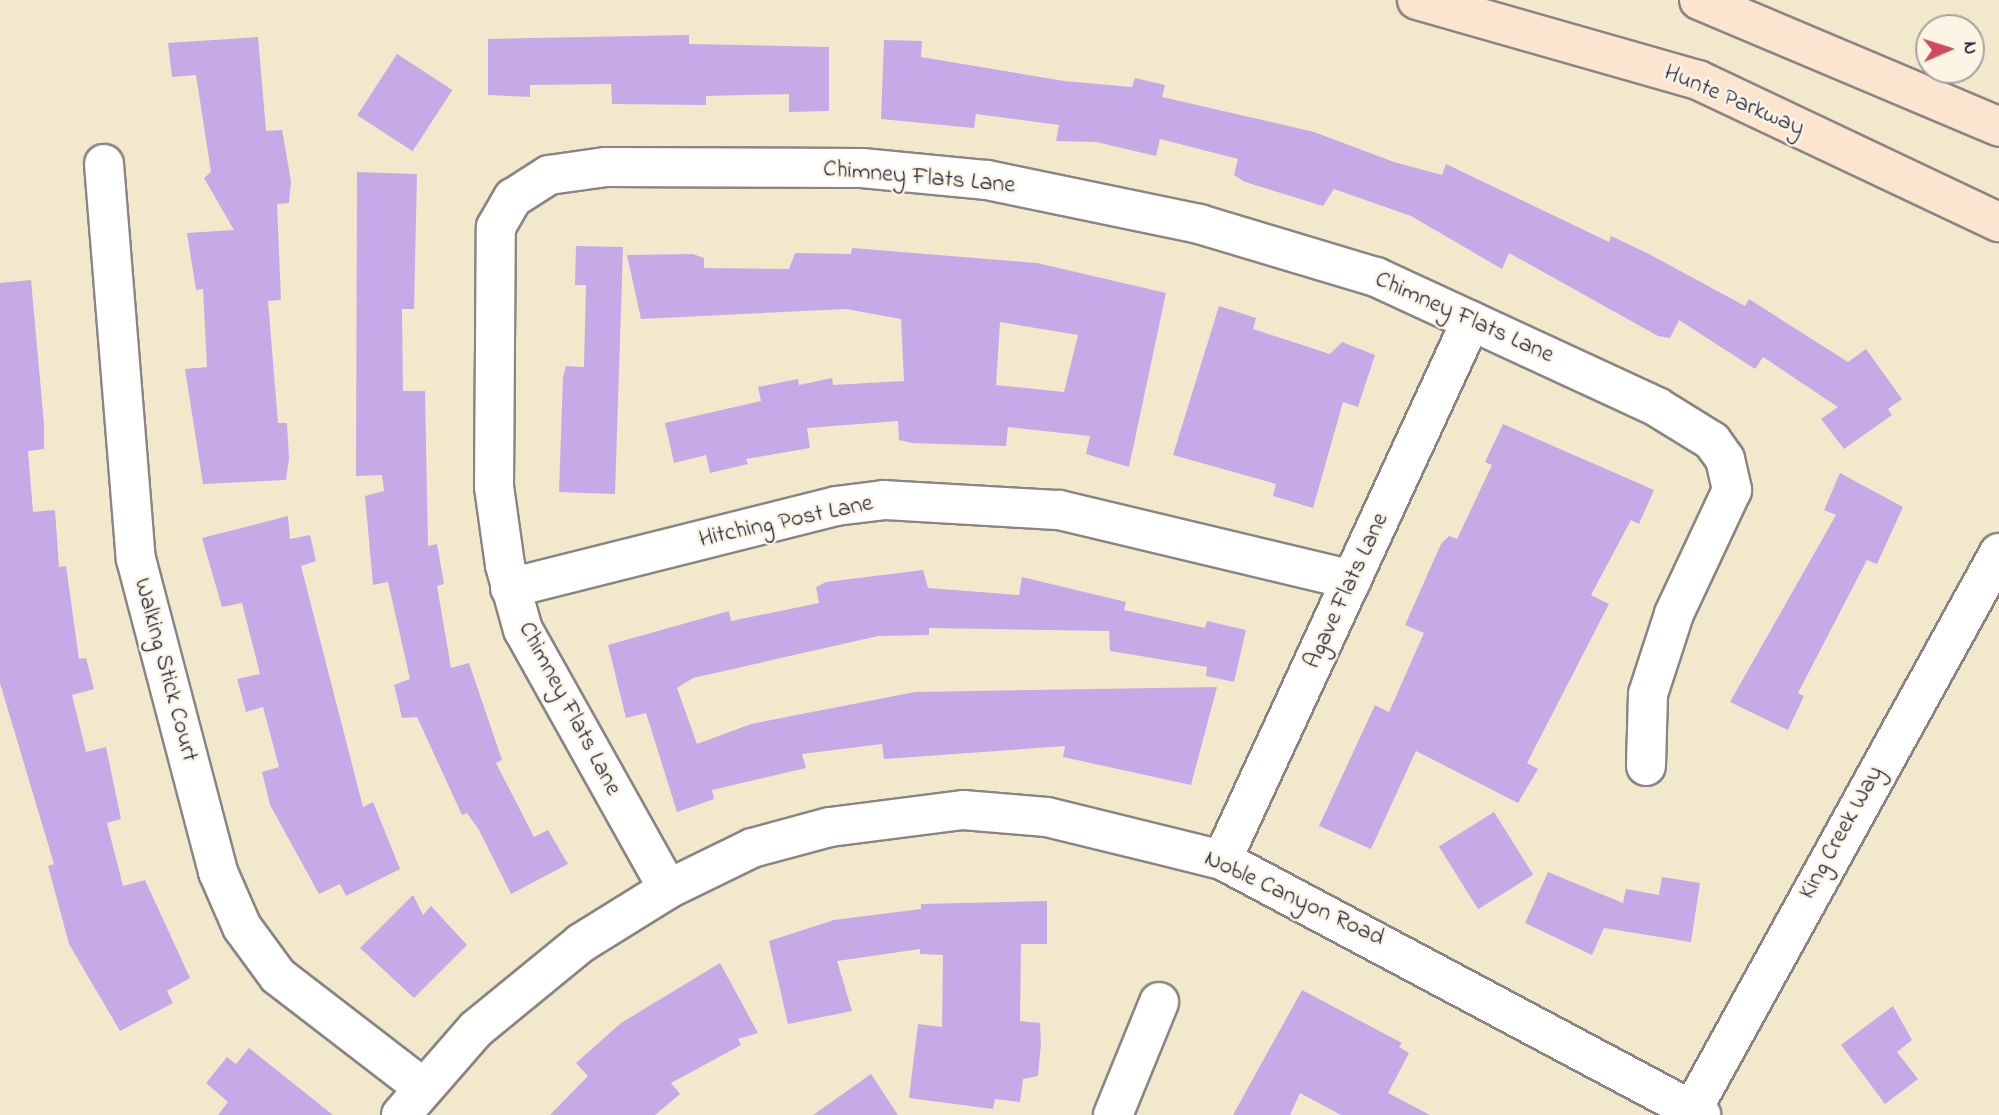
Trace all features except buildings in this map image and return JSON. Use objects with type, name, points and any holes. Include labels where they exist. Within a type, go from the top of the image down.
[{"type":"main road","name":"Hunte Parkway","points":[[1417,0],[1698,80],[1999,222]]},
{"type":"main road","points":[[1699,0],[1999,127]]},
{"type":"street","name":"Walking Stick Court","points":[[104,164],[136,559],[218,872],[242,927],[278,976],[411,1101]]},
{"type":"street","name":"Chimney Flats Lane","points":[[668,889],[523,630],[510,588],[494,487],[496,228],[513,198],[550,175],[606,167],[862,168],[987,180],[1211,226],[1330,260],[1471,321],[1657,407],[1712,441],[1725,459],[1732,490],[1674,614],[1648,694],[1646,766]]},
{"type":"street","name":"Agave Flats Lane","points":[[1222,860],[1471,321]]},
{"type":"street","name":"Hitching Post Lane","points":[[510,588],[836,506],[884,500],[1059,510],[1352,580]]},
{"type":"street","name":"King Creek Way","points":[[1694,1113],[1999,553]]},
{"type":"street","name":"Noble Canyon Road","points":[[411,1101],[512,997],[668,889],[752,848],[830,827],[963,810],[1127,832],[1222,860],[1694,1113]]},
{"type":"street","points":[[1113,1115],[1160,1002]]}]
